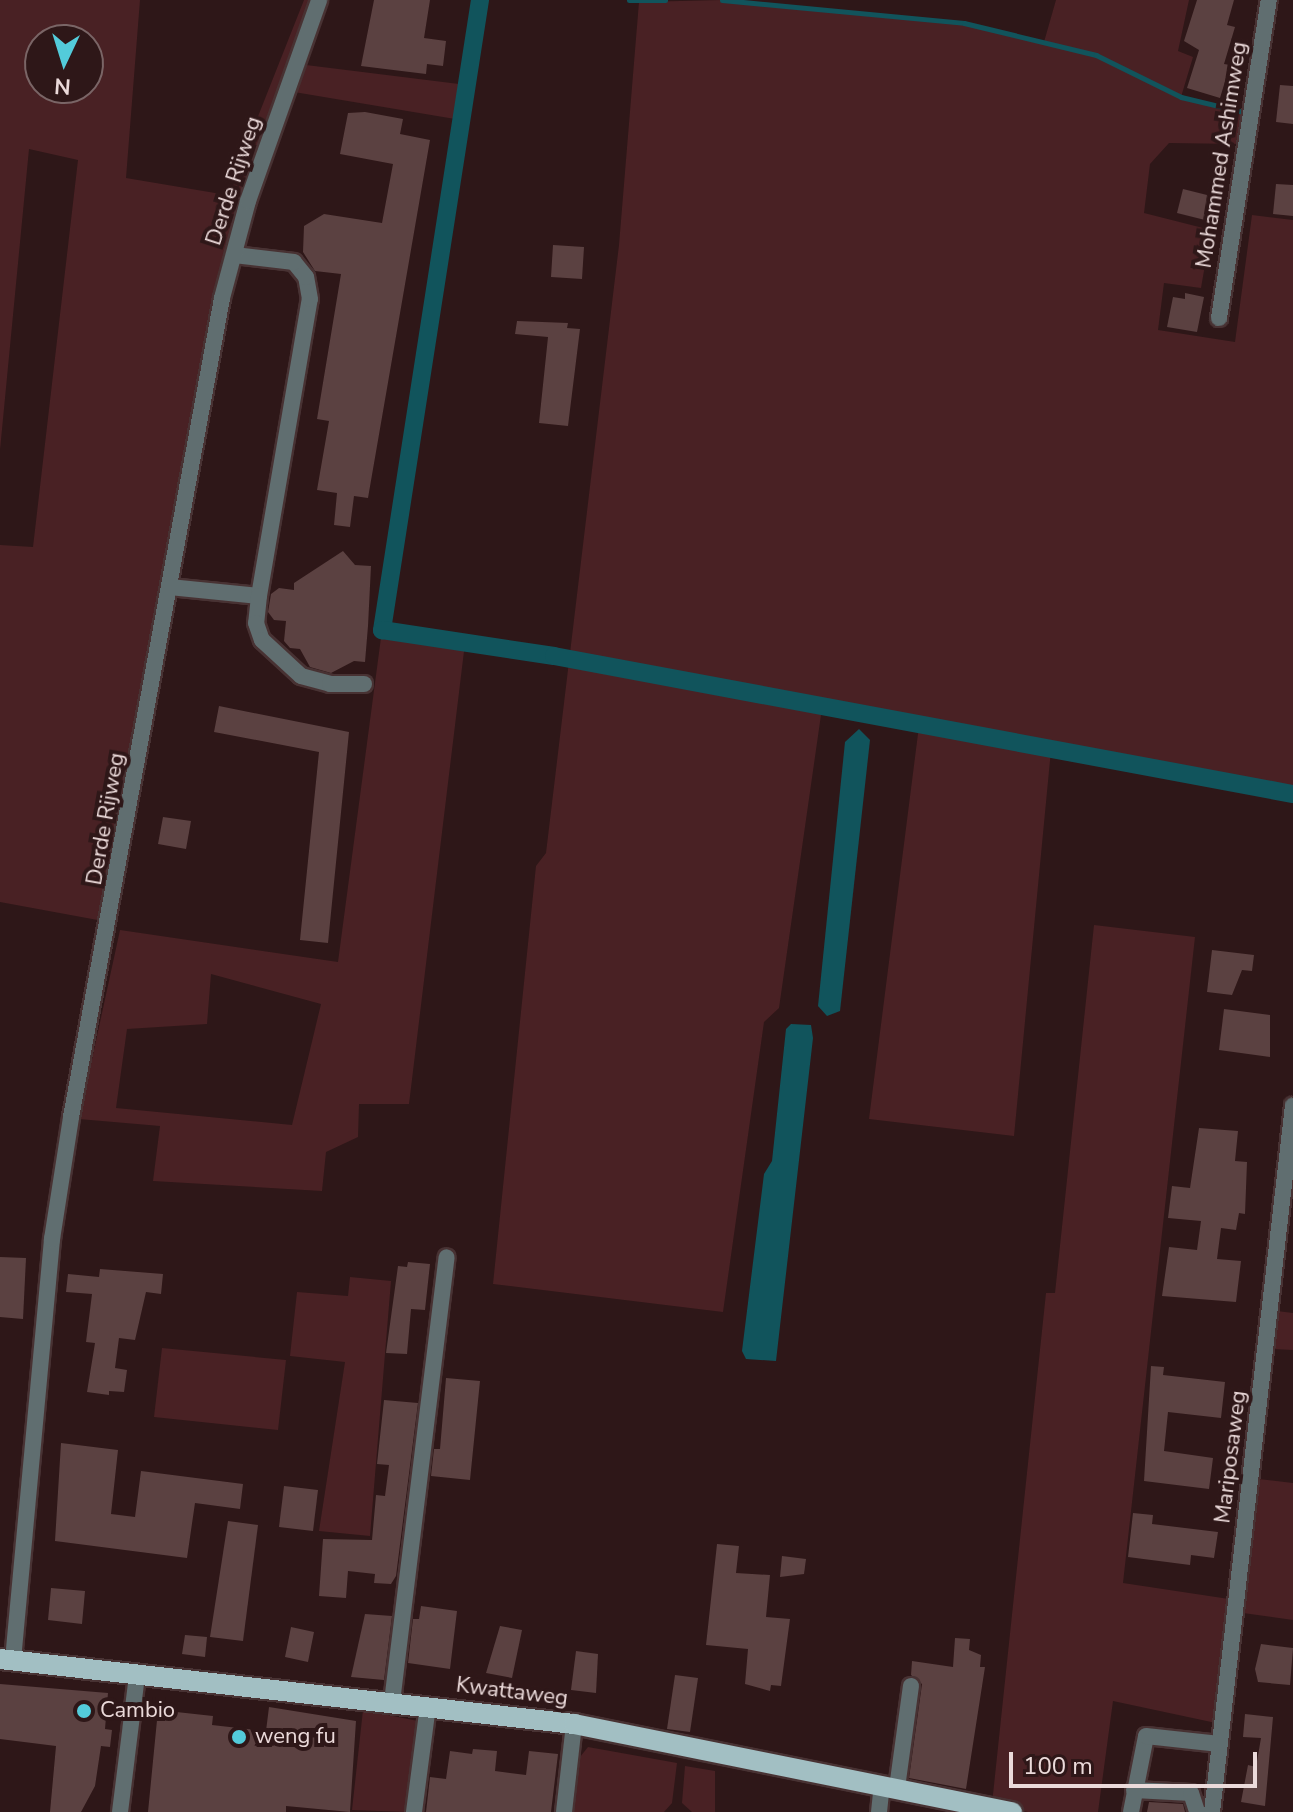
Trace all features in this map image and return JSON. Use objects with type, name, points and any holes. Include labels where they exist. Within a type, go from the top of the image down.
[{"type":"main road","name":"Kwattaweg","points":[[6,1660],[574,1724],[1012,1812]]},
{"type":"street","name":"Derde Rijweg","points":[[6,1660],[52,1239],[170,587],[234,255],[319,0]]},
{"type":"street","name":"Mohammed Ashimweg","points":[[1219,318],[1269,0]]},
{"type":"street","points":[[234,255],[294,262],[306,277],[310,299],[256,623],[262,640],[291,667],[330,684],[364,684]]},
{"type":"street","points":[[170,587],[259,596]]},
{"type":"street","name":"Mariposaweg","points":[[1212,1812],[1293,1106]]},
{"type":"street","points":[[392,1702],[447,1257]]},
{"type":"street","points":[[120,1812],[137,1675]]},
{"type":"street","points":[[879,1812],[890,1786],[911,1686]]},
{"type":"street","points":[[414,1812],[428,1706]]},
{"type":"street","points":[[564,1812],[574,1724]]},
{"type":"street","points":[[1131,1812],[1146,1736],[1163,1734],[1220,1744]]},
{"type":"street","points":[[1134,1790],[1191,1793],[1197,1812]]},
{"type":"shaded area","points":[[0,0],[140,0],[126,178],[227,195],[304,0],[311,0],[242,200],[103,921],[0,902],[0,545],[33,547],[78,160],[29,149],[0,450]]},
{"type":"shaded area","points":[[722,0],[964,23],[1044,42],[1056,0],[1189,0],[1178,51],[1193,57],[1181,97],[1244,112],[1238,144],[1169,143],[1150,164],[1144,213],[1211,230],[1201,288],[1164,283],[1158,330],[1235,342],[1252,215],[1293,220],[1293,794],[1051,750],[1014,1136],[869,1119],[919,726],[822,708],[779,1008],[764,1022],[723,1312],[493,1284],[536,866],[546,853],[619,245],[639,2]]},
{"type":"shaded area","points":[[306,65],[467,85],[461,120],[294,92]]},
{"type":"shaded area","points":[[382,630],[465,643],[409,1104],[359,1104],[358,1137],[326,1152],[322,1191],[153,1181],[160,1126],[79,1119],[120,930],[338,962]],"holes":[[[211,974],[321,1004],[292,1125],[116,1108],[127,1029],[207,1024]]]},
{"type":"shaded area","points":[[1094,925],[1195,937],[1123,1583],[1229,1599],[1216,1723],[1113,1701],[1098,1812],[1028,1812],[992,1804],[1046,1293],[1055,1293]]},
{"type":"shaded area","points":[[350,1277],[391,1281],[370,1536],[319,1531],[345,1362],[290,1356],[297,1292],[348,1296]]},
{"type":"shaded area","points":[[1277,1311],[1293,1313],[1293,1350],[1273,1349]]},
{"type":"shaded area","points":[[162,1348],[286,1360],[278,1430],[154,1417]]},
{"type":"shaded area","points":[[1258,1479],[1293,1483],[1293,1620],[1243,1613]]},
{"type":"shaded area","points":[[363,1710],[418,1721],[408,1812],[352,1810]]},
{"type":"shaded area","points":[[588,1747],[677,1763],[672,1803],[664,1812],[569,1812],[576,1762]]},
{"type":"shaded area","points":[[685,1766],[715,1771],[715,1812],[692,1812],[682,1803]]},
{"type":"water","points":[[859,729],[870,740],[840,1011],[827,1016],[818,1006],[845,742]]},
{"type":"water","points":[[791,1024],[811,1025],[813,1038],[776,1361],[746,1359],[742,1351],[764,1174],[772,1161],[786,1029]]},
{"type":"building","points":[[374,0],[430,0],[424,38],[446,41],[443,66],[427,64],[426,74],[361,66]]},
{"type":"building","points":[[1197,0],[1234,0],[1227,25],[1235,27],[1224,64],[1230,65],[1220,98],[1187,88],[1199,50],[1184,41]]},
{"type":"building","points":[[1280,85],[1293,86],[1293,124],[1276,122]]},
{"type":"building","points":[[365,112],[403,119],[400,134],[430,140],[368,498],[354,496],[350,527],[334,525],[337,493],[317,490],[329,421],[317,419],[341,274],[315,271],[303,252],[304,226],[324,214],[382,223],[393,164],[340,154],[348,113]]},
{"type":"building","points":[[1276,184],[1293,185],[1293,216],[1273,214]]},
{"type":"building","points":[[1183,189],[1215,197],[1209,221],[1177,213]]},
{"type":"building","points":[[553,245],[584,247],[582,279],[551,277]]},
{"type":"building","points":[[1185,293],[1204,297],[1197,332],[1167,327],[1173,297],[1185,299]]},
{"type":"building","points":[[517,321],[568,323],[567,328],[580,329],[568,426],[539,423],[548,337],[515,334]]},
{"type":"building","points":[[343,551],[355,565],[371,566],[365,662],[354,661],[331,673],[310,667],[300,649],[290,648],[284,641],[286,621],[274,620],[268,612],[271,594],[279,588],[294,590],[294,583]]},
{"type":"building","points":[[219,706],[349,732],[328,943],[300,940],[319,752],[214,732]]},
{"type":"building","points":[[163,817],[191,821],[186,849],[158,844]]},
{"type":"building","points":[[1212,950],[1254,955],[1252,971],[1242,970],[1232,995],[1207,992]]},
{"type":"building","points":[[1224,1009],[1270,1015],[1270,1057],[1219,1050]]},
{"type":"building","points":[[1199,1128],[1238,1131],[1235,1161],[1247,1162],[1245,1214],[1239,1213],[1236,1230],[1221,1228],[1217,1259],[1241,1261],[1236,1302],[1162,1296],[1169,1247],[1197,1250],[1201,1221],[1168,1218],[1172,1186],[1190,1188]]},
{"type":"building","points":[[0,1257],[26,1258],[23,1319],[0,1317]]},
{"type":"building","points":[[408,1262],[430,1264],[425,1310],[411,1309],[407,1354],[386,1353],[398,1266],[407,1267]]},
{"type":"building","points":[[100,1269],[163,1274],[161,1294],[146,1292],[135,1340],[119,1338],[115,1368],[127,1370],[124,1392],[109,1391],[109,1395],[87,1392],[95,1343],[86,1342],[92,1294],[66,1292],[68,1274],[99,1277]]},
{"type":"building","points":[[1151,1366],[1164,1367],[1163,1375],[1225,1382],[1221,1418],[1168,1412],[1164,1451],[1213,1458],[1209,1489],[1144,1481]]},
{"type":"building","points":[[446,1378],[480,1381],[470,1480],[431,1476],[434,1449],[440,1449]]},
{"type":"building","points":[[384,1400],[418,1403],[396,1576],[391,1584],[374,1583],[375,1574],[348,1571],[346,1598],[319,1596],[323,1539],[372,1540],[376,1495],[385,1496],[389,1465],[377,1464]]},
{"type":"building","points":[[61,1443],[118,1450],[111,1514],[135,1517],[141,1471],[243,1484],[240,1509],[195,1503],[187,1558],[55,1541]]},
{"type":"building","points":[[284,1486],[318,1490],[313,1531],[279,1527]]},
{"type":"building","points":[[1133,1513],[1153,1515],[1152,1524],[1218,1532],[1214,1558],[1191,1555],[1190,1565],[1128,1557]]},
{"type":"building","points":[[228,1521],[258,1525],[243,1641],[210,1637]]},
{"type":"building","points":[[717,1544],[739,1546],[736,1573],[770,1575],[766,1617],[790,1619],[781,1686],[771,1685],[770,1691],[745,1684],[748,1649],[706,1645]]},
{"type":"building","points":[[782,1556],[806,1559],[804,1574],[780,1577]]},
{"type":"building","points":[[51,1588],[85,1591],[82,1624],[48,1620]]},
{"type":"building","points":[[421,1606],[457,1611],[450,1669],[408,1663],[413,1619],[419,1619]]},
{"type":"building","points":[[365,1614],[392,1616],[384,1680],[351,1677]]},
{"type":"building","points":[[500,1626],[522,1630],[512,1678],[486,1673]]},
{"type":"building","points":[[291,1627],[314,1632],[308,1662],[285,1657]]},
{"type":"building","points":[[185,1635],[207,1637],[205,1657],[182,1654]]},
{"type":"building","points":[[955,1638],[970,1639],[969,1650],[981,1655],[980,1667],[985,1667],[966,1789],[909,1778],[922,1684],[911,1675],[912,1661],[953,1667]]},
{"type":"building","points":[[1261,1644],[1293,1648],[1290,1685],[1258,1682],[1255,1669]]},
{"type":"building","points":[[576,1651],[598,1654],[596,1693],[571,1690]]},
{"type":"building","points":[[675,1675],[698,1678],[690,1732],[667,1729]]},
{"type":"building","points":[[0,1684],[108,1693],[105,1729],[112,1730],[110,1747],[101,1746],[95,1786],[81,1812],[50,1812],[56,1746],[0,1739]]},
{"type":"building","points":[[269,1707],[356,1721],[350,1812],[286,1806],[286,1812],[148,1812],[158,1710],[213,1716],[212,1725],[266,1731]]},
{"type":"building","points":[[1245,1714],[1273,1717],[1265,1806],[1241,1802],[1248,1765],[1256,1767],[1261,1738],[1243,1737]]},
{"type":"building","points":[[473,1749],[497,1751],[495,1771],[526,1775],[529,1751],[558,1754],[551,1812],[426,1812],[430,1777],[446,1779],[450,1751],[472,1754]]},
{"type":"building","points":[[1149,1802],[1183,1804],[1185,1812],[1147,1812]]},
{"type":"waterway","points":[[480,0],[382,630],[554,656],[1293,794]]},
{"type":"waterway","points":[[629,0],[665,0]]},
{"type":"waterway","points":[[722,0],[964,23],[1096,55],[1181,97],[1244,112]]},
{"type":"place","name":"Cambio","points":[[84,1711]]},
{"type":"place","name":"weng fu","points":[[239,1737]]}]
